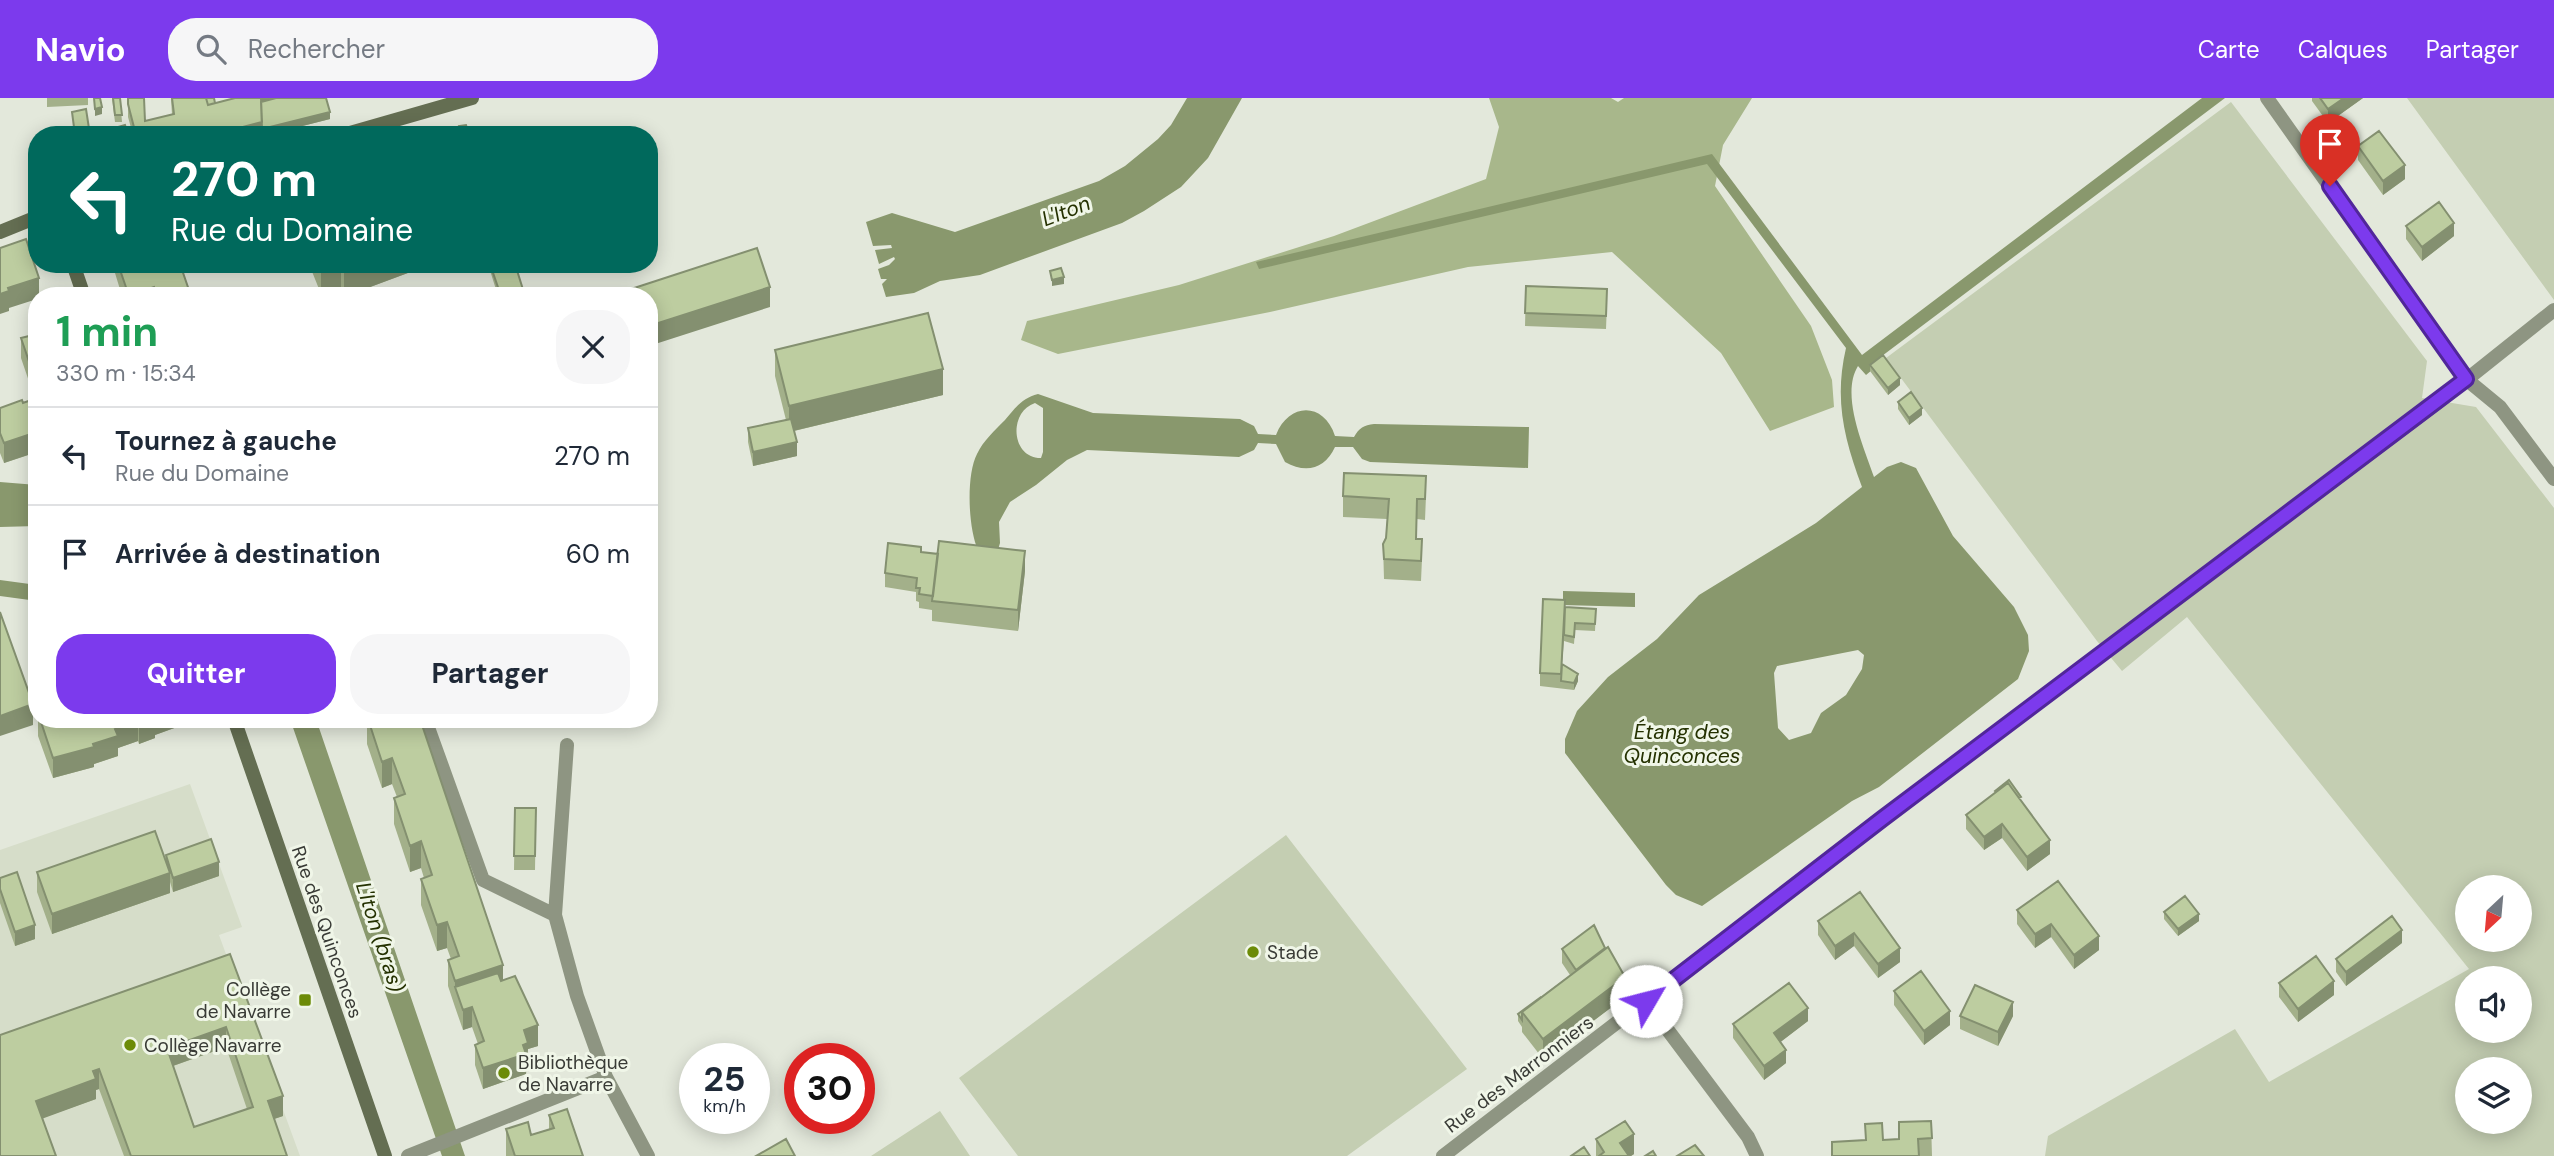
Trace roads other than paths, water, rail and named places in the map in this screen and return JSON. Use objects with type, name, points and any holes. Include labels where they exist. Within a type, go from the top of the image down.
[{"type":"street","points":[[374,126],[472,98]]},
{"type":"street","points":[[2267,98],[2466,379],[2500,407],[2554,479]]},
{"type":"street","points":[[0,232],[28,221]]},
{"type":"street","name":"Rue des Marronniers","points":[[1443,1156],[1882,819],[2554,310]]},
{"type":"street","name":"Rue des Quinconces","points":[[237,728],[386,1156]]},
{"type":"street","points":[[428,728],[483,880],[555,915]]},
{"type":"street","points":[[567,745],[555,915],[577,996],[606,1077],[648,1156]]},
{"type":"street","points":[[1646,1001],[1748,1137],[1757,1156]]},
{"type":"street","points":[[408,1156],[606,1077]]},
{"type":"water","name":"L'Iton","points":[[1187,98],[1242,98],[1208,158],[1181,187],[1122,223],[980,275],[940,281],[914,293],[886,297],[882,284],[887,279],[881,279],[878,269],[889,265],[895,259],[894,257],[879,264],[875,250],[892,248],[891,245],[873,246],[866,222],[892,213],[955,232],[1099,181],[1125,166],[1158,139],[1171,125]]},
{"type":"water","name":"Étang des Quinconces","points":[[2202,98],[2225,98],[1870,365],[1872,370],[1866,375],[1858,366],[1853,378],[1853,406],[1874,477],[1887,467],[1901,462],[1916,468],[1953,536],[2014,607],[2028,635],[2029,651],[2018,679],[1879,787],[1852,801],[1702,906],[1676,895],[1666,885],[1565,753],[1565,739],[1577,711],[1608,677],[1657,639],[1699,595],[1816,523],[1862,487],[1850,452],[1841,402],[1846,348],[1707,164],[1259,269],[1256,262],[1712,154],[1862,355]],"holes":[[[1858,650],[1864,655],[1862,669],[1846,695],[1821,713],[1811,733],[1789,740],[1778,728],[1774,673],[1777,666]]]},
{"type":"water","points":[[1038,394],[1093,413],[1240,419],[1254,426],[1258,434],[1276,435],[1289,416],[1306,410],[1323,417],[1335,436],[1354,437],[1362,428],[1374,424],[1529,427],[1528,468],[1370,462],[1362,459],[1353,447],[1335,447],[1320,465],[1300,468],[1285,462],[1276,444],[1258,443],[1254,450],[1239,457],[1087,450],[1067,460],[1010,502],[999,522],[1000,543],[997,553],[978,550],[972,529],[970,502],[973,463],[990,436],[1019,404]],"holes":[[[1035,403],[1043,408],[1043,452],[1041,458],[1024,451],[1019,443],[1017,424],[1026,408]]]},
{"type":"water","points":[[0,482],[28,484],[28,526],[0,527]]},
{"type":"water","points":[[0,580],[28,584],[28,600],[0,596]]},
{"type":"water","points":[[1563,591],[1635,593],[1635,607],[1563,605]]},
{"type":"water","name":"L'Iton (bras)","points":[[293,728],[319,728],[465,1156],[442,1156]]},
{"type":"place","name":"Stade","points":[[1253,952]]},
{"type":"place","name":"Collège de Navarre","points":[[305,1000]]},
{"type":"place","name":"Collège Navarre","points":[[130,1045]]},
{"type":"place","name":"Bibliothèque de Navarre","points":[[504,1073]]}]
